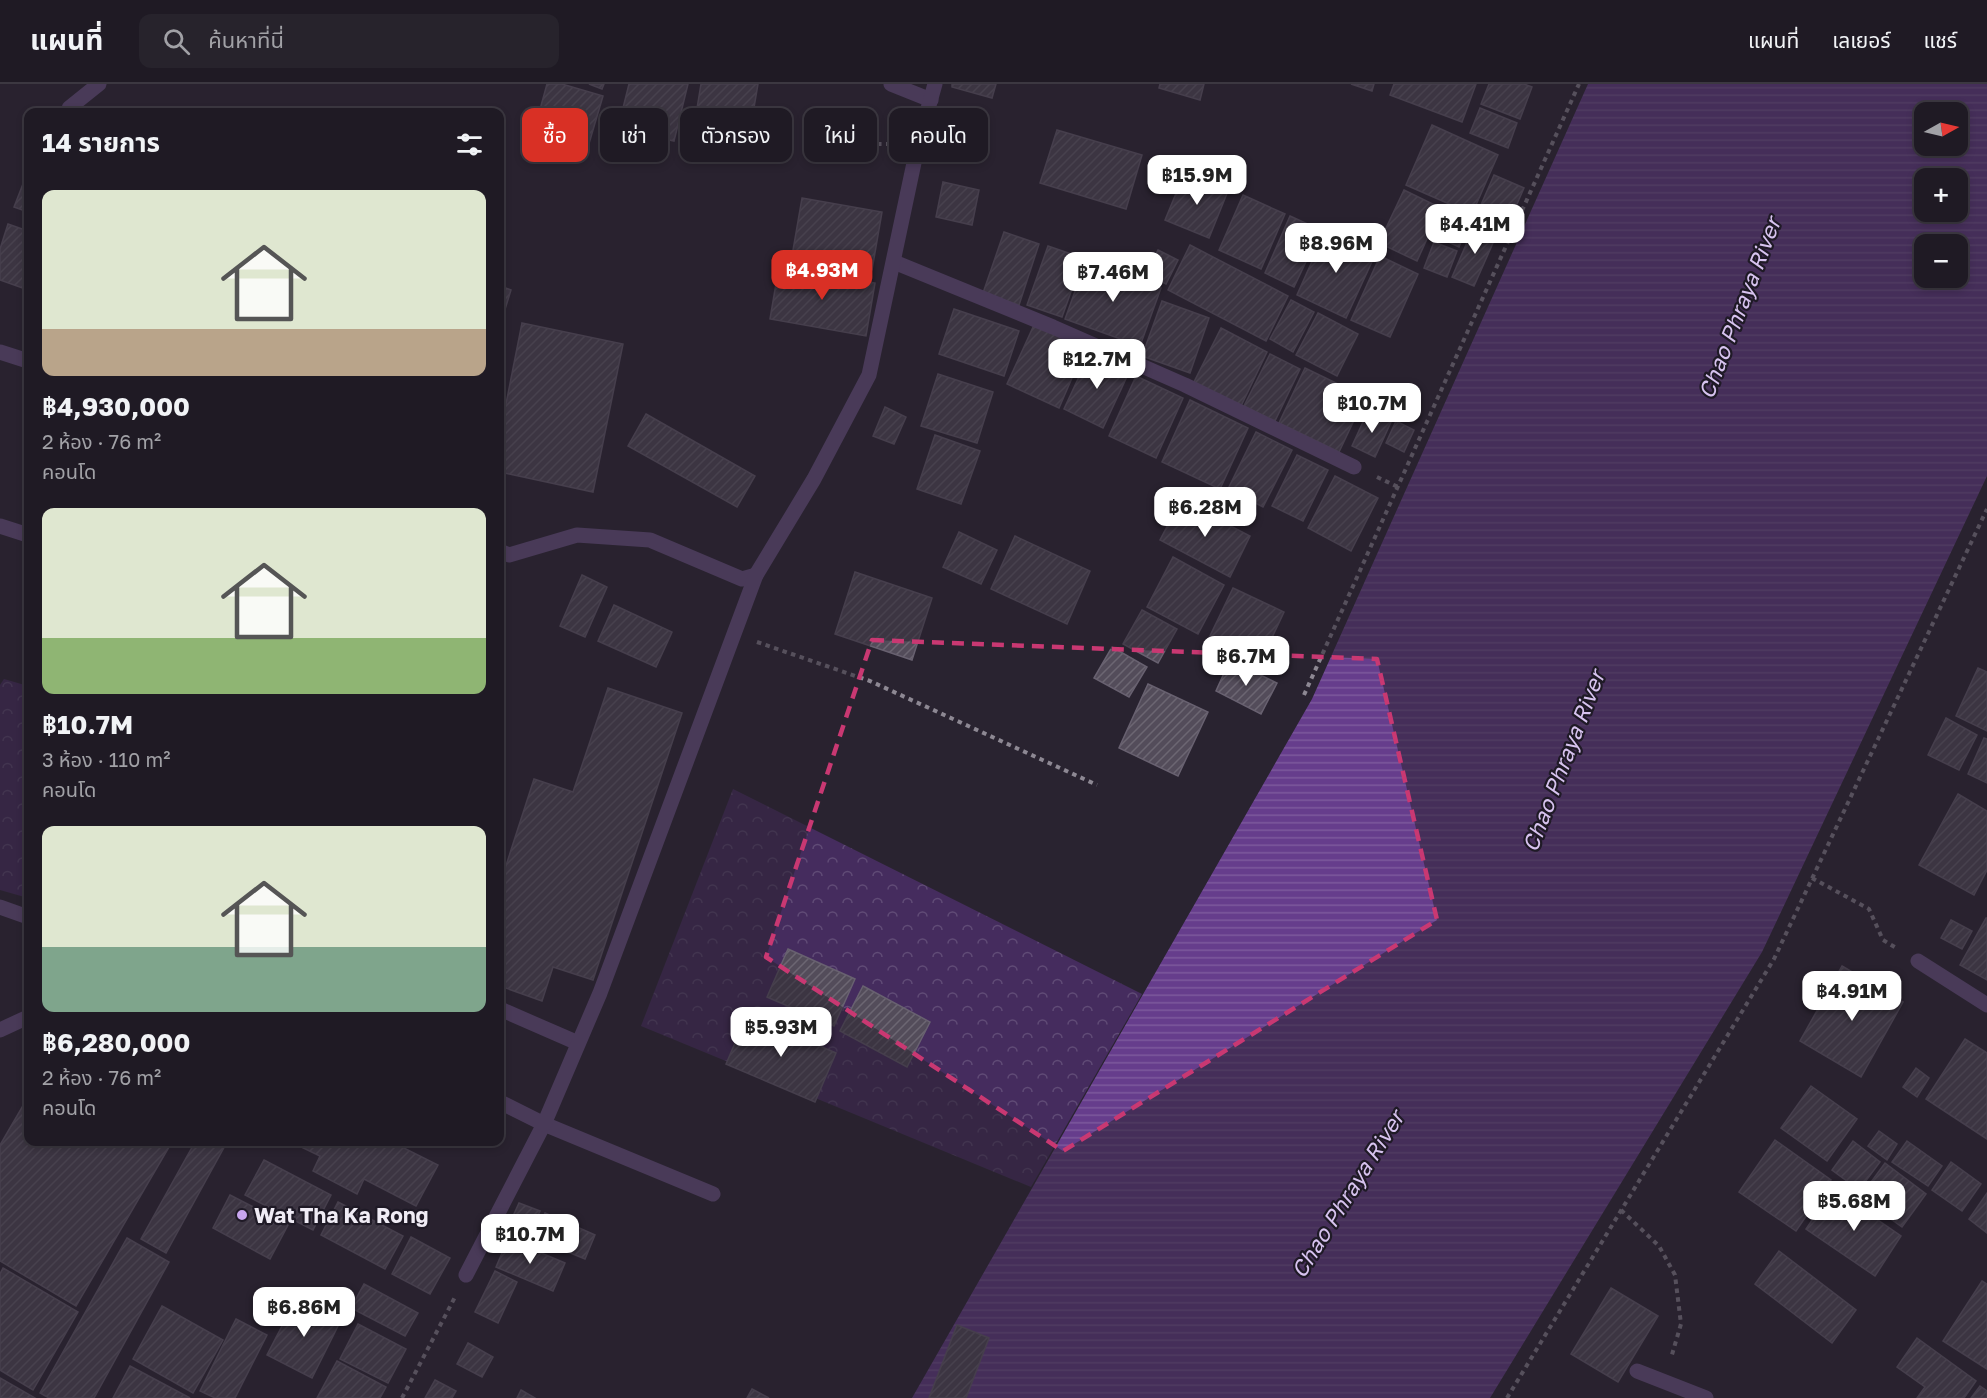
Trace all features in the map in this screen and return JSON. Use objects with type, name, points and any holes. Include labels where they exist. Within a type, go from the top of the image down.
[{"type":"street","points":[[69,108],[99,84]]},
{"type":"street","points":[[891,84],[931,100]]},
{"type":"street","points":[[929,108],[935,84]]},
{"type":"street","points":[[466,1275],[544,1124],[600,993],[756,575],[814,479],[869,375],[914,162]]},
{"type":"street","points":[[894,262],[1053,327],[1174,380],[1354,467]]},
{"type":"street","points":[[0,352],[24,360]]},
{"type":"street","points":[[0,526],[24,534]]},
{"type":"street","points":[[504,553],[509,555],[577,535],[650,540],[742,579],[756,575]]},
{"type":"street","points":[[0,907],[24,916]]},
{"type":"street","points":[[1918,962],[1987,1005]]},
{"type":"street","points":[[504,1011],[578,1043]]},
{"type":"street","points":[[0,1030],[24,1019]]},
{"type":"street","points":[[504,1104],[544,1124],[713,1194]]},
{"type":"street","points":[[1638,1371],[1706,1398]]},
{"type":"path","points":[[1304,695],[1579,84]]},
{"type":"path","points":[[1507,1398],[1774,959],[1987,508]]},
{"type":"path","points":[[734,634],[870,681],[1097,785]]},
{"type":"path","points":[[1812,878],[1869,909],[1883,940],[1918,962]]},
{"type":"path","points":[[1621,1210],[1659,1246],[1675,1275],[1681,1324],[1664,1381]]},
{"type":"path","points":[[402,1398],[466,1275]]},
{"type":"highlighted area","points":[[872,640],[1377,659],[1437,920],[1063,1151],[766,957]]},
{"type":"green space","points":[[4,679],[24,685],[24,897],[0,890],[0,685]]},
{"type":"green space","points":[[733,789],[1142,994],[1031,1187],[641,1026]]},
{"type":"water","name":"Chao Phraya River","points":[[1588,84],[1987,84],[1987,476],[1762,952],[1490,1398],[912,1398],[1312,699]]},
{"type":"building","points":[[547,84],[562,84],[603,96],[588,147],[588,108],[540,108]]},
{"type":"building","points":[[589,84],[604,84],[602,89]]},
{"type":"building","points":[[629,84],[688,84],[682,108],[680,108],[674,141],[668,140],[668,108],[623,108]]},
{"type":"building","points":[[701,84],[758,84],[754,108],[697,108]]},
{"type":"building","points":[[952,84],[996,84],[992,98],[952,87]]},
{"type":"building","points":[[1160,84],[1204,84],[1200,100],[1159,88]]},
{"type":"building","points":[[1351,84],[1374,84],[1372,91]]},
{"type":"building","points":[[1394,84],[1476,84],[1462,122],[1390,95]]},
{"type":"building","points":[[1489,84],[1524,84],[1532,87],[1520,119],[1481,104]]},
{"type":"building","points":[[1480,108],[1517,123],[1508,148],[1470,133]]},
{"type":"building","points":[[1432,125],[1498,155],[1472,214],[1406,185]]},
{"type":"building","points":[[1057,130],[1142,155],[1126,209],[1040,183]]},
{"type":"building","points":[[1184,174],[1228,191],[1209,238],[1165,220]]},
{"type":"building","points":[[1494,175],[1524,188],[1507,227],[1477,214]]},
{"type":"building","points":[[24,181],[24,211],[14,207]]},
{"type":"building","points":[[943,182],[979,190],[972,225],[936,217]]},
{"type":"building","points":[[1404,190],[1441,208],[1417,261],[1379,243]]},
{"type":"building","points":[[1243,195],[1285,214],[1261,269],[1219,250]]},
{"type":"building","points":[[802,198],[882,212],[872,270],[792,256]]},
{"type":"building","points":[[1446,212],[1469,223],[1459,247],[1435,236]]},
{"type":"building","points":[[1290,216],[1321,230],[1294,287],[1265,273]]},
{"type":"building","points":[[8,224],[24,230],[24,289],[0,280],[0,249]]},
{"type":"building","points":[[1475,224],[1497,234],[1474,286],[1452,277]]},
{"type":"building","points":[[1326,230],[1376,253],[1346,318],[1297,295]]},
{"type":"building","points":[[1004,232],[1039,244],[1019,305],[983,293]]},
{"type":"building","points":[[1434,242],[1457,251],[1447,277],[1424,268]]},
{"type":"building","points":[[1190,245],[1288,296],[1266,341],[1168,290]]},
{"type":"building","points":[[1048,246],[1083,258],[1062,317],[1027,305]]},
{"type":"building","points":[[1158,250],[1178,260],[1166,284],[1146,274]]},
{"type":"building","points":[[1380,256],[1418,274],[1390,337],[1351,320]]},
{"type":"building","points":[[1086,261],[1161,288],[1140,346],[1065,319]]},
{"type":"building","points":[[779,266],[875,283],[866,336],[770,319]]},
{"type":"building","points":[[504,287],[511,290],[504,313]]},
{"type":"building","points":[[1291,300],[1314,312],[1293,352],[1270,339]]},
{"type":"building","points":[[1162,301],[1209,318],[1190,373],[1142,356]]},
{"type":"building","points":[[954,309],[1019,331],[1004,376],[939,354]]},
{"type":"building","points":[[1318,313],[1358,334],[1337,376],[1296,355]]},
{"type":"building","points":[[522,323],[623,344],[593,492],[504,473],[504,414]]},
{"type":"building","points":[[1034,325],[1085,348],[1059,408],[1007,384]]},
{"type":"building","points":[[1221,328],[1267,352],[1241,406],[1194,382]]},
{"type":"building","points":[[1091,351],[1130,370],[1103,428],[1064,409]]},
{"type":"building","points":[[1270,354],[1300,369],[1275,421],[1244,406]]},
{"type":"building","points":[[1305,368],[1365,397],[1339,452],[1279,423]]},
{"type":"building","points":[[938,374],[993,392],[977,443],[921,426]]},
{"type":"building","points":[[1136,376],[1183,398],[1156,458],[1109,436]]},
{"type":"building","points":[[1190,400],[1248,428],[1220,489],[1162,462]]},
{"type":"building","points":[[885,407],[906,417],[894,444],[873,436]]},
{"type":"building","points":[[1368,411],[1391,422],[1375,457],[1352,446]]},
{"type":"building","points":[[646,414],[755,476],[737,507],[628,446]]},
{"type":"building","points":[[1396,421],[1414,430],[1404,452],[1386,443]]},
{"type":"building","points":[[1256,432],[1292,450],[1263,507],[1228,489]]},
{"type":"building","points":[[935,435],[980,451],[961,504],[917,489]]},
{"type":"building","points":[[1297,455],[1328,470],[1303,521],[1272,506]]},
{"type":"building","points":[[1335,476],[1378,498],[1351,551],[1308,528]]},
{"type":"building","points":[[1181,500],[1250,536],[1230,577],[1160,540]]},
{"type":"building","points":[[959,532],[997,550],[981,584],[943,567]]},
{"type":"building","points":[[1015,536],[1090,571],[1067,624],[991,589]]},
{"type":"building","points":[[1173,557],[1224,585],[1198,634],[1147,607]]},
{"type":"building","points":[[855,572],[932,598],[912,660],[835,634]]},
{"type":"building","points":[[582,575],[607,587],[585,637],[560,626]]},
{"type":"building","points":[[1233,588],[1284,612],[1260,663],[1209,638]]},
{"type":"building","points":[[614,605],[672,632],[656,667],[598,641]]},
{"type":"building","points":[[1142,610],[1177,629],[1158,663],[1123,644]]},
{"type":"building","points":[[1112,647],[1147,667],[1129,697],[1094,678]]},
{"type":"building","points":[[1230,660],[1277,683],[1261,714],[1216,691]]},
{"type":"building","points":[[1978,668],[1987,672],[1987,731],[1956,716]]},
{"type":"building","points":[[1148,684],[1208,712],[1178,776],[1119,748]]},
{"type":"building","points":[[608,688],[682,713],[593,980],[553,967],[542,1001],[504,987],[504,872],[534,779],[573,792]]},
{"type":"building","points":[[1946,718],[1977,735],[1959,770],[1928,755]]},
{"type":"building","points":[[1984,738],[1987,739],[1987,783],[1968,774]]},
{"type":"building","points":[[1958,794],[1987,811],[1987,870],[1974,895],[1919,865]]},
{"type":"building","points":[[1987,918],[1987,980],[1960,965]]},
{"type":"building","points":[[1951,920],[1972,931],[1962,949],[1941,938]]},
{"type":"building","points":[[788,949],[855,979],[834,1026],[767,997]]},
{"type":"building","points":[[1842,966],[1903,1002],[1861,1077],[1800,1041]]},
{"type":"building","points":[[863,986],[930,1022],[907,1067],[840,1031]]},
{"type":"building","points":[[747,1015],[836,1053],[815,1102],[726,1064]]},
{"type":"building","points":[[1965,1039],[1987,1053],[1987,1139],[1926,1099]]},
{"type":"building","points":[[1916,1068],[1929,1078],[1917,1097],[1903,1087]]},
{"type":"building","points":[[1811,1086],[1857,1119],[1827,1161],[1781,1128]]},
{"type":"building","points":[[24,1104],[24,1146],[170,1146],[76,1306],[0,1261],[0,1145]]},
{"type":"building","points":[[1879,1131],[1897,1144],[1887,1160],[1868,1146]]},
{"type":"building","points":[[1775,1140],[1831,1180],[1796,1231],[1739,1192]]},
{"type":"building","points":[[1853,1141],[1880,1162],[1859,1190],[1832,1170]]},
{"type":"building","points":[[1907,1141],[1942,1166],[1928,1186],[1892,1162]]},
{"type":"building","points":[[193,1146],[225,1146],[166,1253],[141,1239]]},
{"type":"building","points":[[299,1146],[400,1146],[438,1165],[416,1206],[364,1179],[357,1194],[313,1171],[320,1156]]},
{"type":"building","points":[[264,1160],[331,1195],[313,1230],[245,1195]]},
{"type":"building","points":[[1951,1162],[1981,1184],[1962,1211],[1932,1190]]},
{"type":"building","points":[[1885,1163],[1926,1194],[1902,1227],[1860,1197]]},
{"type":"building","points":[[1833,1189],[1901,1236],[1875,1276],[1806,1229]]},
{"type":"building","points":[[1987,1193],[1987,1233],[1969,1219]]},
{"type":"building","points":[[230,1195],[288,1225],[270,1259],[213,1228]]},
{"type":"building","points":[[338,1202],[403,1236],[385,1269],[321,1235]]},
{"type":"building","points":[[519,1203],[540,1211],[530,1236],[508,1227]]},
{"type":"building","points":[[545,1213],[595,1235],[585,1259],[534,1238]]},
{"type":"building","points":[[411,1237],[450,1258],[430,1294],[392,1274]]},
{"type":"building","points":[[127,1238],[169,1262],[94,1398],[49,1398],[40,1393]]},
{"type":"building","points":[[508,1239],[565,1263],[553,1291],[496,1267]]},
{"type":"building","points":[[1779,1251],[1856,1310],[1832,1343],[1755,1284]]},
{"type":"building","points":[[3,1268],[78,1312],[33,1390],[0,1370],[0,1274]]},
{"type":"building","points":[[495,1271],[517,1282],[498,1323],[475,1312]]},
{"type":"building","points":[[1982,1281],[1987,1284],[1987,1369],[1943,1341]]},
{"type":"building","points":[[364,1284],[418,1313],[405,1336],[351,1308]]},
{"type":"building","points":[[1611,1288],[1658,1316],[1618,1382],[1571,1354]]},
{"type":"building","points":[[297,1297],[341,1320],[312,1378],[267,1355]]},
{"type":"building","points":[[162,1306],[223,1340],[193,1393],[133,1359]]},
{"type":"building","points":[[236,1319],[267,1335],[235,1398],[215,1398],[200,1391]]},
{"type":"building","points":[[358,1324],[406,1349],[388,1383],[340,1359]]},
{"type":"building","points":[[957,1325],[989,1338],[966,1398],[929,1398]]},
{"type":"building","points":[[1917,1338],[1976,1381],[1964,1398],[1917,1398],[1925,1387],[1897,1367]]},
{"type":"building","points":[[468,1343],[493,1357],[482,1377],[457,1364]]},
{"type":"building","points":[[337,1361],[386,1387],[380,1398],[317,1398]]},
{"type":"building","points":[[130,1366],[190,1398],[113,1398]]},
{"type":"building","points":[[0,1378],[35,1398],[0,1398]]},
{"type":"building","points":[[435,1380],[456,1391],[452,1398],[425,1398]]},
{"type":"building","points":[[1980,1386],[1987,1391],[1987,1398],[1971,1398]]},
{"type":"building","points":[[752,1389],[769,1398],[747,1398]]},
{"type":"building","points":[[521,1390],[535,1398],[517,1398]]},
{"type":"place","name":"Wat Tha Ka Rong","points":[[242,1215]]}]
